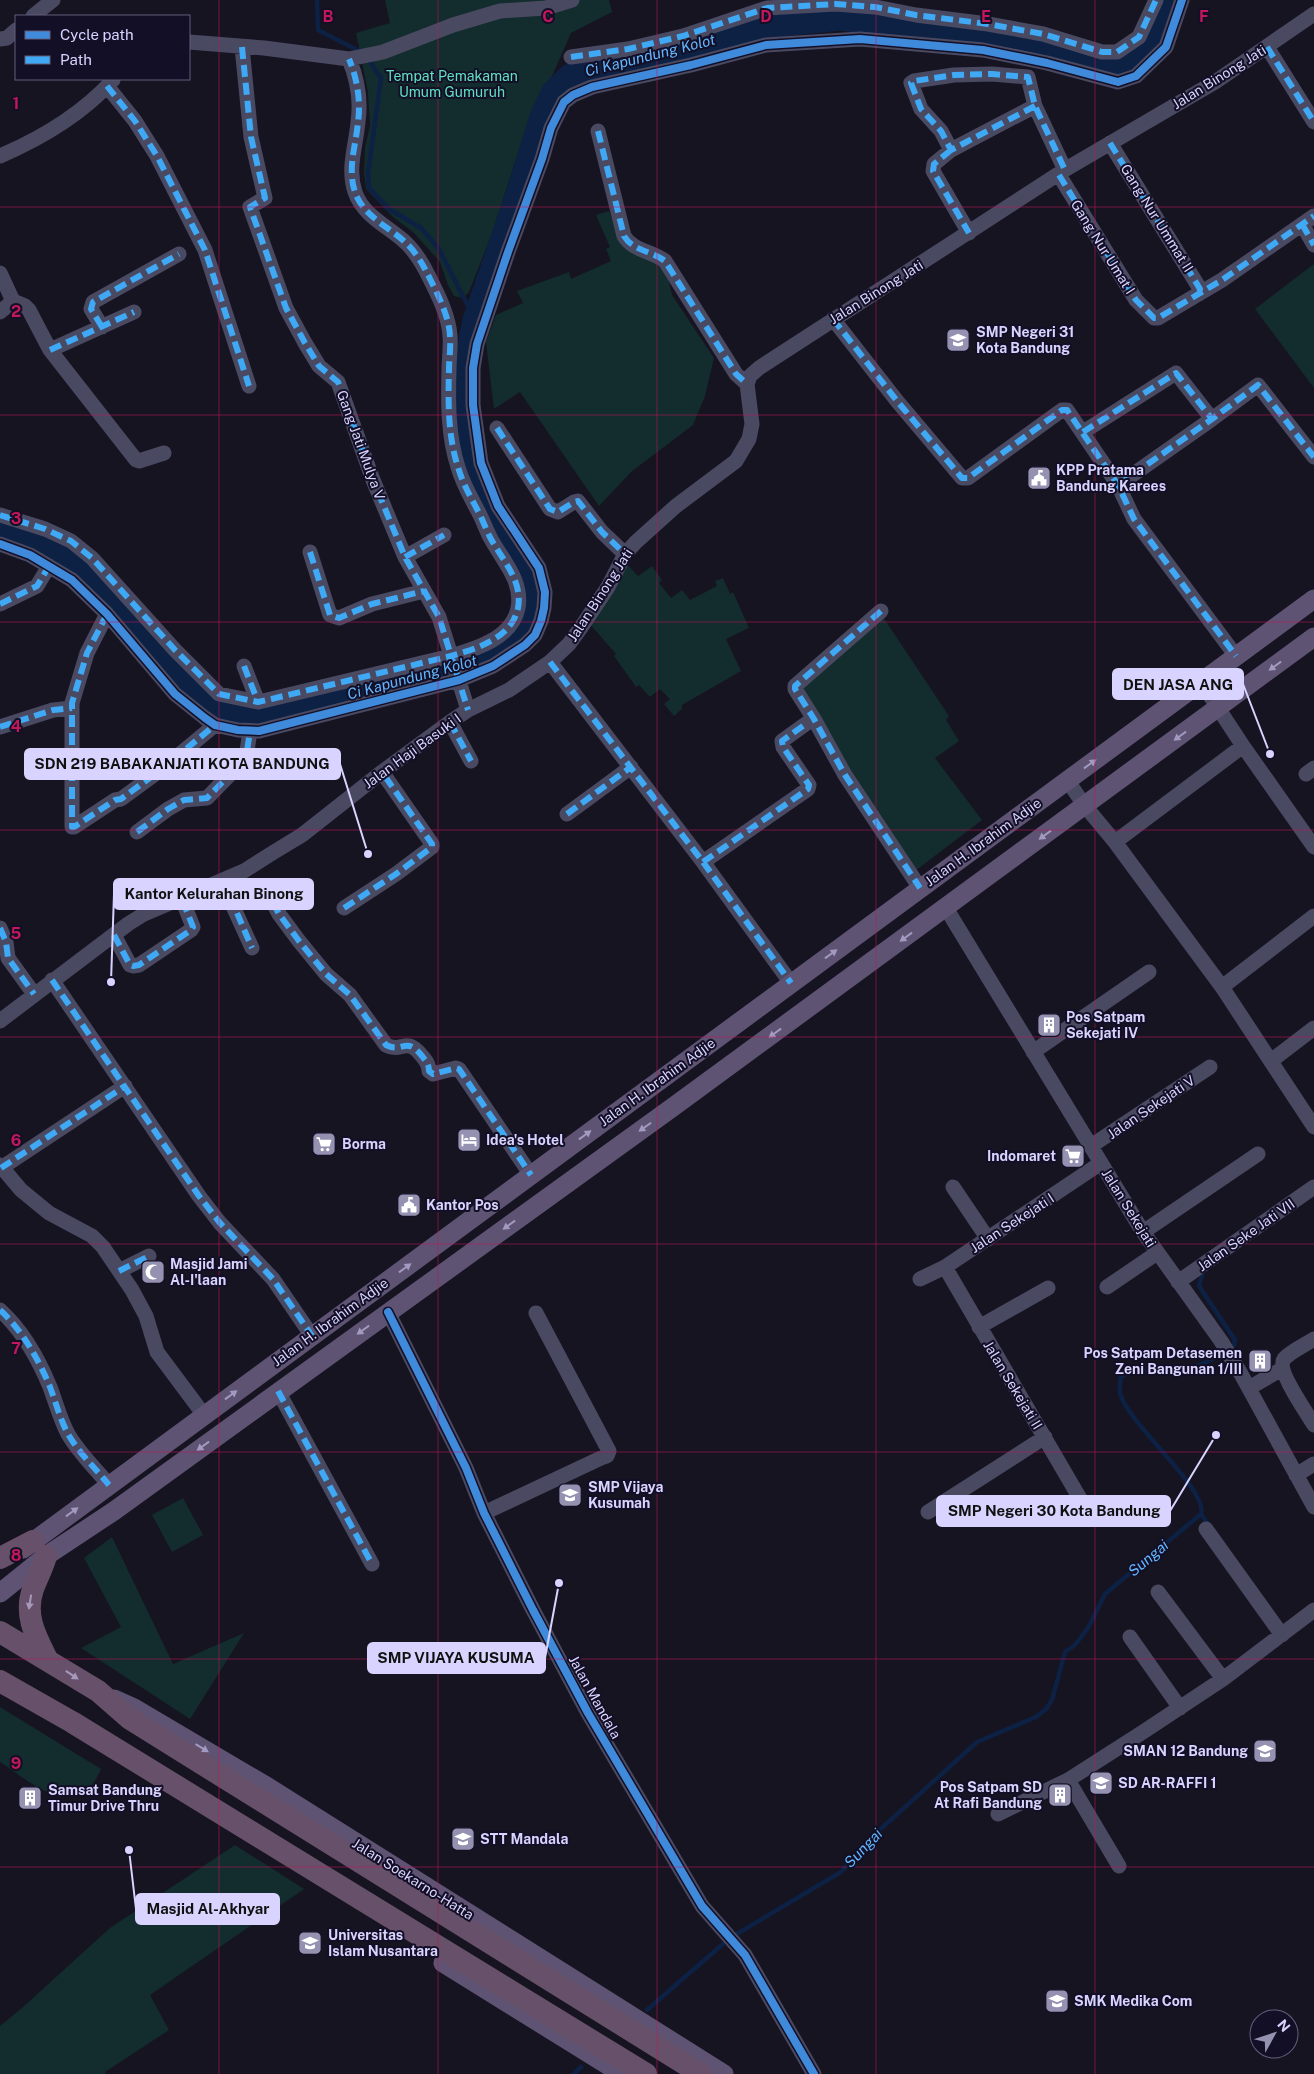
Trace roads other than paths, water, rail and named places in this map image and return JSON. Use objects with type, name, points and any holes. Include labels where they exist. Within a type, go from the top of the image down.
[{"type":"highway","points":[[0,1558],[40,1549],[28,1607],[34,1633],[47,1659]]},
{"type":"highway","name":"Jalan Soekarno-Hatta","points":[[0,1632],[98,1691],[130,1719],[701,2074]]},
{"type":"highway","points":[[0,1682],[72,1722],[646,2074]]},
{"type":"main road","name":"Jalan H. Ibrahim Adjie","points":[[0,1593],[40,1549],[109,1485],[1314,599]]},
{"type":"main road","name":"Jalan H. Ibrahim Adjie","points":[[0,1566],[40,1549],[114,1510],[946,908],[1314,638]]},
{"type":"main road","points":[[531,1174],[548,1196]]},
{"type":"main road","name":"Jalan Soekarno-Hatta","points":[[98,1691],[134,1708],[268,1788],[724,2074]]},
{"type":"main road","points":[[72,1722],[102,1750],[622,2074]]},
{"type":"street","points":[[34,15],[53,0]]},
{"type":"street","points":[[190,42],[353,58],[383,52],[453,25],[526,4],[546,8],[572,0]]},
{"type":"street","points":[[571,57],[628,49],[683,36],[767,8],[835,4],[875,7],[916,15],[988,24],[1043,34],[1102,52],[1117,52],[1139,37],[1156,0]]},
{"type":"street","points":[[0,515],[45,529],[71,541],[92,558],[175,650],[218,694],[258,702],[455,668],[493,666],[525,645],[535,635],[541,621],[545,592],[539,568],[498,506],[481,463],[474,412],[473,368],[477,344],[542,159],[550,128],[564,102],[573,95],[592,87],[691,65],[766,45],[860,39],[983,50],[1047,63],[1118,82],[1136,76],[1166,47],[1182,0]]},
{"type":"street","name":"Jalan Binong Jati","points":[[550,662],[569,644],[582,626],[608,587],[625,554],[636,542],[676,506],[736,461],[749,439],[752,424],[747,384],[750,376],[759,368],[1062,172],[1215,82],[1314,14]]},
{"type":"street","points":[[0,39],[7,38],[15,31]]},
{"type":"street","name":"Gang Jati Mulya V","points":[[242,46],[251,137],[265,198],[250,207],[286,308],[320,366],[338,382],[373,480],[405,557],[440,617],[468,710]]},
{"type":"street","points":[[1267,47],[1314,122]]},
{"type":"street","points":[[0,544],[19,550],[72,580],[107,614],[174,694],[215,724],[238,730],[259,731],[455,668],[504,631],[516,614],[518,592],[509,565],[491,539],[464,485],[457,466],[450,430],[448,372],[450,336],[447,319],[425,270],[415,253],[405,242],[384,227],[362,205],[356,195],[351,177],[360,104],[353,68],[353,58]]},
{"type":"street","name":"Gang Nur Umat I","points":[[951,150],[941,131],[921,109],[912,82],[954,75],[992,74],[1028,77],[1035,106],[1062,172],[1136,300],[1151,316],[1158,318],[1199,294]]},
{"type":"street","points":[[0,156],[28,144],[66,121],[99,95],[111,82],[157,156],[205,250],[249,386]]},
{"type":"street","points":[[969,233],[933,172],[934,164],[951,150],[1035,106]]},
{"type":"street","points":[[598,131],[624,236],[634,246],[659,256],[665,261],[736,374],[747,384]]},
{"type":"street","name":"Gang Nur Ummat II","points":[[1110,144],[1200,289],[1199,294]]},
{"type":"street","points":[[1199,294],[1308,220],[1314,245]]},
{"type":"street","points":[[102,327],[91,309],[93,302],[179,254]]},
{"type":"street","points":[[0,273],[13,301],[25,306],[29,310],[50,350],[136,460],[139,461],[164,454]]},
{"type":"street","points":[[0,312],[13,301]]},
{"type":"street","points":[[50,350],[134,312]]},
{"type":"street","points":[[833,319],[897,401],[962,478],[968,478],[1065,409],[1073,417],[1118,485],[1134,519],[1236,656]]},
{"type":"street","points":[[1083,432],[1108,415],[1157,387],[1175,373],[1183,380],[1212,419]]},
{"type":"street","points":[[1118,485],[1258,385],[1314,457]]},
{"type":"street","points":[[497,428],[550,509],[558,512],[578,501],[602,532],[625,554]]},
{"type":"street","points":[[405,557],[444,535]]},
{"type":"street","points":[[310,552],[330,615],[334,617],[339,618],[372,604],[424,591]]},
{"type":"street","points":[[0,604],[37,586],[49,566]]},
{"type":"street","points":[[881,611],[796,686],[795,690],[814,719],[845,775],[920,888]]},
{"type":"street","points":[[107,614],[88,652],[72,708],[71,825],[74,827],[115,800],[121,799],[170,763],[215,724]]},
{"type":"street","points":[[550,662],[703,862],[791,983]]},
{"type":"street","name":"Jalan Haji Basuki I","points":[[0,1021],[52,980],[144,914],[244,871],[302,835],[382,772],[450,722],[468,710],[509,690],[550,662]]},
{"type":"street","points":[[244,666],[258,702]]},
{"type":"street","points":[[1201,682],[1220,707],[1243,746],[1314,848]]},
{"type":"street","points":[[0,727],[53,710],[72,708]]},
{"type":"street","points":[[450,722],[471,761]]},
{"type":"street","points":[[703,862],[808,789],[810,785],[783,747],[782,741],[807,723]]},
{"type":"street","points":[[137,832],[168,809],[184,800],[208,798],[243,761],[247,751],[250,731]]},
{"type":"street","points":[[1115,842],[1243,746]]},
{"type":"street","points":[[567,814],[631,767]]},
{"type":"street","points":[[344,908],[432,848],[432,844],[421,826],[382,772]]},
{"type":"street","points":[[1067,780],[1222,987],[1314,1127]]},
{"type":"street","points":[[221,881],[231,899],[252,948]]},
{"type":"street","points":[[231,899],[264,886],[278,914],[299,942],[326,974],[350,996],[386,1045],[393,1048],[406,1045],[415,1048],[428,1064],[429,1071],[433,1074],[456,1068],[459,1069],[531,1174]]},
{"type":"street","points":[[114,935],[130,964],[133,966],[139,965],[193,927],[182,899]]},
{"type":"street","name":"Jalan Sekejati","points":[[946,908],[1143,1232],[1221,1341],[1314,1507]]},
{"type":"street","points":[[1222,987],[1314,916]]},
{"type":"street","points":[[0,928],[6,942],[8,958],[34,994]]},
{"type":"street","points":[[1033,1052],[1149,972]]},
{"type":"street","points":[[52,980],[220,1223],[273,1279],[312,1336]]},
{"type":"street","points":[[1271,1061],[1314,1028]]},
{"type":"street","name":"Jalan Sekejati V","points":[[1091,1146],[1210,1067]]},
{"type":"street","points":[[125,1086],[1,1166],[21,1190],[49,1213],[92,1236],[103,1247],[146,1316],[157,1352],[204,1415]]},
{"type":"street","points":[[1143,1232],[1258,1154]]},
{"type":"street","name":"Jalan Sekejati I","points":[[920,1279],[945,1267],[1101,1163]]},
{"type":"street","points":[[953,1187],[988,1239]]},
{"type":"street","name":"Jalan Seke Jati VII","points":[[1178,1282],[1314,1187]]},
{"type":"street","points":[[1107,1287],[1157,1253]]},
{"type":"street","points":[[119,1271],[150,1256]]},
{"type":"street","name":"Jalan Sekejati II","points":[[945,1267],[1082,1502]]},
{"type":"street","points":[[979,1327],[1048,1288]]},
{"type":"street","points":[[0,1310],[17,1329],[43,1372],[61,1420],[70,1436],[83,1455],[109,1485]]},
{"type":"street","name":"Jalan Mandala","points":[[388,1312],[466,1468],[484,1513],[533,1610],[588,1712],[702,1906],[745,1955],[814,2074]]},
{"type":"street","points":[[484,1513],[601,1458],[609,1451],[536,1313]]},
{"type":"street","points":[[1314,1340],[1286,1357],[1282,1363],[1282,1369],[1314,1425]]},
{"type":"street","points":[[1249,1388],[1282,1369]]},
{"type":"street","points":[[278,1392],[372,1564]]},
{"type":"street","points":[[928,1512],[1044,1437]]},
{"type":"street","points":[[1296,1475],[1314,1464]]},
{"type":"street","points":[[1206,1529],[1282,1635]]},
{"type":"street","points":[[1158,1592],[1223,1679]]},
{"type":"street","points":[[998,1814],[1068,1780],[1180,1708],[1223,1679],[1314,1610]]},
{"type":"street","points":[[1130,1637],[1180,1708]]},
{"type":"street","points":[[1068,1780],[1119,1866]]},
{"type":"waterway","points":[[317,0],[318,30],[361,52]]},
{"type":"waterway","name":"Ci Kapundung Kolot","points":[[0,530],[19,535],[54,550],[84,572],[193,694],[221,713],[251,719],[486,657],[510,641],[521,625],[530,603],[527,582],[484,505],[463,454],[466,389],[471,339],[475,320],[518,195],[542,117],[554,92],[570,76],[765,26],[840,18],[964,34],[1109,67],[1137,61],[1151,39],[1166,0]]},
{"type":"waterway","points":[[368,59],[381,78],[368,174],[369,188],[389,209],[421,228],[439,249],[475,320]]},
{"type":"waterway","name":"Sungai","points":[[735,1935],[841,1872],[873,1836],[977,1742],[1036,1717],[1046,1709],[1052,1700],[1065,1652],[1075,1645],[1088,1628],[1105,1594],[1201,1514],[1200,1503],[1193,1489],[1126,1406],[1120,1389],[1121,1377],[1132,1370],[1147,1372],[1186,1370],[1209,1361],[1234,1345],[1235,1340],[1199,1286],[1203,1271]]},
{"type":"waterway","points":[[1201,1514],[1210,1527]]},
{"type":"waterway","points":[[647,2010],[723,1944]]},
{"type":"waterway","points":[[574,2074],[581,2067]]},
{"type":"place","name":"SMP Negeri 31 Kota Bandung","points":[[958,340]]},
{"type":"place","name":"KPP Pratama Bandung Karees","points":[[1039,478]]},
{"type":"place","name":"DEN JASA ANG","points":[[1270,754]]},
{"type":"place","name":"SDN 219 BABAKANJATI KOTA BANDUNG","points":[[368,854]]},
{"type":"place","name":"Kantor Kelurahan Binong","points":[[111,982]]},
{"type":"place","name":"Pos Satpam Sekejati IV","points":[[1049,1025]]},
{"type":"place","name":"Idea's Hotel","points":[[469,1140]]},
{"type":"place","name":"Borma","points":[[324,1144]]},
{"type":"place","name":"Indomaret","points":[[1073,1156]]},
{"type":"place","name":"Kantor Pos","points":[[409,1205]]},
{"type":"place","name":"Masjid Jami Al-I'laan","points":[[153,1272]]},
{"type":"place","name":"Pos Satpam Detasemen Zeni Bangunan 1/III","points":[[1260,1361]]},
{"type":"place","name":"SMP Negeri 30 Kota Bandung","points":[[1216,1435]]},
{"type":"place","name":"SMP Vijaya Kusumah","points":[[570,1495]]},
{"type":"place","name":"SMP VIJAYA KUSUMA","points":[[559,1583]]},
{"type":"place","name":"SMAN 12 Bandung","points":[[1265,1751]]},
{"type":"place","name":"SD AR-RAFFI 1","points":[[1101,1783]]},
{"type":"place","name":"Pos Satpam SD At Rafi Bandung","points":[[1060,1795]]},
{"type":"place","name":"Samsat Bandung Timur Drive Thru","points":[[30,1798]]},
{"type":"place","name":"STT Mandala","points":[[463,1839]]},
{"type":"place","name":"Masjid Al-Akhyar","points":[[129,1850]]},
{"type":"place","name":"Universitas Islam Nusantara","points":[[310,1943]]},
{"type":"place","name":"SMK Medika Com","points":[[1057,2001]]},
{"type":"park label","name":"Tempat Pemakaman Umum Gumuruh","points":[[452,84]]}]
